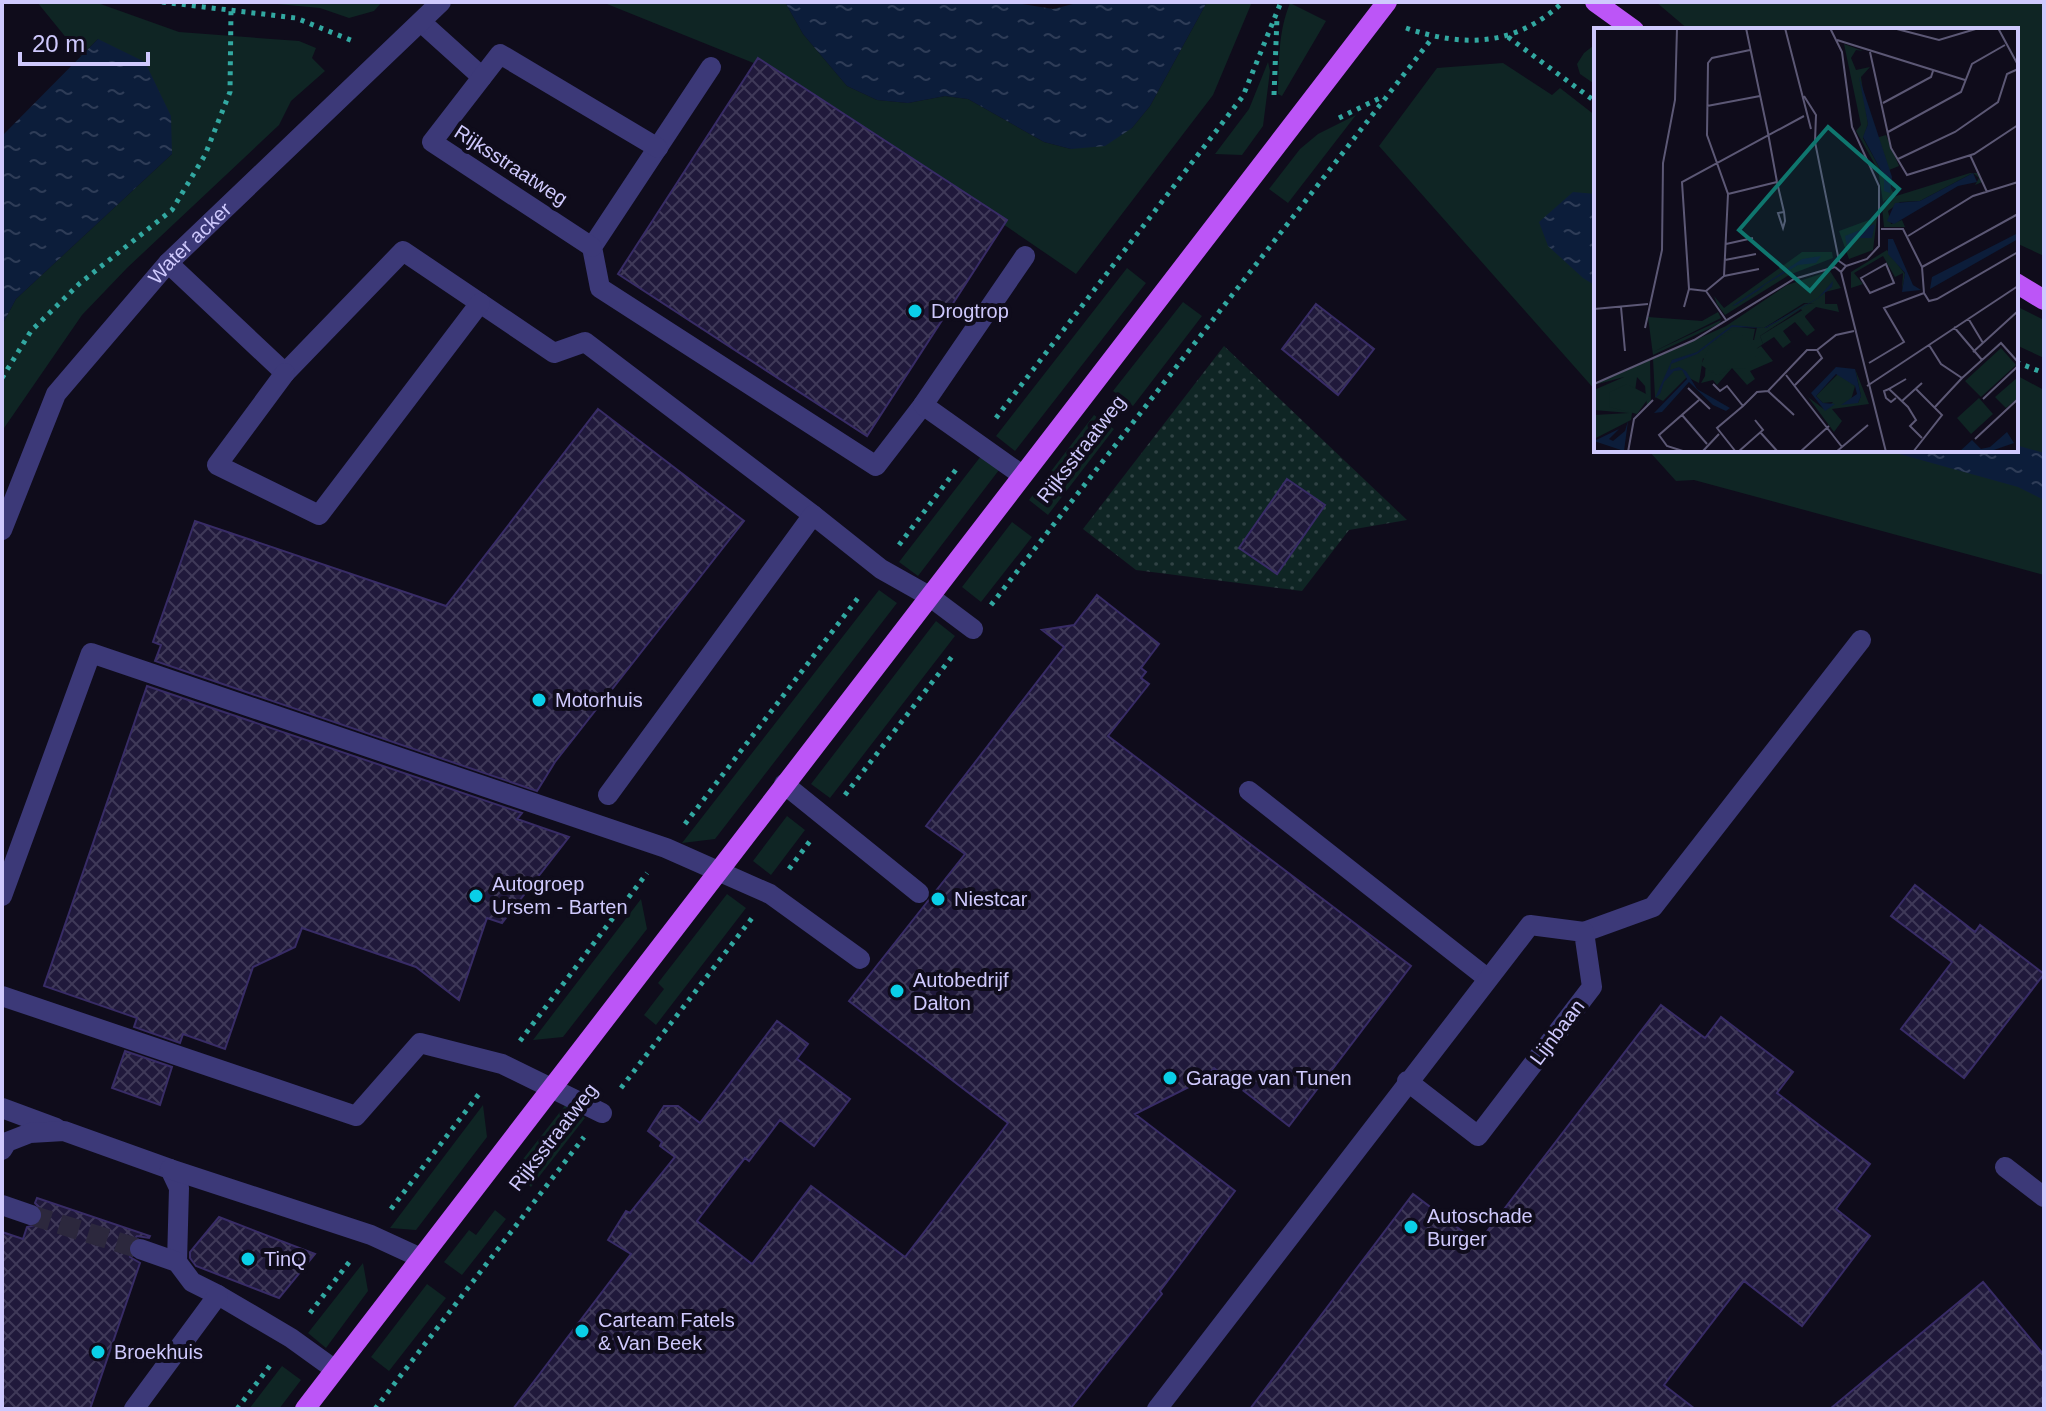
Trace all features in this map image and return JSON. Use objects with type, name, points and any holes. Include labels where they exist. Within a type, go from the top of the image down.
[{"type":"main road","points":[[1595,2],[1631,28]]},
{"type":"main road","name":"Rijksstraatweg","points":[[305,1409],[1384,7]]},
{"type":"main road","points":[[2018,284],[2044,300]]},
{"type":"street","name":"Water acker","points":[[2,530],[56,394],[168,263],[441,2]]},
{"type":"street","points":[[421,22],[482,77]]},
{"type":"street","name":"Rijksstraatweg","points":[[592,247],[432,142],[500,54],[658,148]]},
{"type":"street","points":[[711,67],[592,247],[600,288],[876,466],[923,405],[1025,256]]},
{"type":"street","points":[[480,303],[319,515],[217,465],[285,373],[403,251],[480,303],[554,353],[585,342],[881,569],[929,596],[973,629]]},
{"type":"street","points":[[168,263],[285,373]]},
{"type":"street","name":"Rijksstraatweg","points":[[923,405],[1022,475]]},
{"type":"street","points":[[608,795],[813,515]]},
{"type":"street","points":[[1157,1409],[1530,925],[1584,932],[1653,907],[1861,640]]},
{"type":"street","points":[[2,896],[91,653],[666,848],[770,894],[860,959]]},
{"type":"street","points":[[784,784],[919,893]]},
{"type":"street","points":[[1249,791],[1487,978]]},
{"type":"street","name":"Lijnbaan","points":[[1407,1081],[1478,1136],[1592,987],[1584,932]]},
{"type":"street","name":"Rijksstraatweg","points":[[2,996],[356,1116],[420,1043],[502,1064],[551,1088]]},
{"type":"street","points":[[551,1088],[602,1113]]},
{"type":"street","points":[[2,1108],[170,1169],[371,1235],[421,1258]]},
{"type":"street","points":[[2,1150],[7,1142],[30,1133],[64,1131]]},
{"type":"street","points":[[2005,1167],[2044,1197]]},
{"type":"street","points":[[170,1169],[179,1188],[177,1262]]},
{"type":"street","points":[[2,1205],[31,1215]]},
{"type":"street","points":[[140,1249],[177,1262],[192,1282],[291,1338],[334,1369]]},
{"type":"street","points":[[134,1409],[218,1295]]},
{"type":"path","points":[[162,2],[296,18],[387,55]]},
{"type":"path","points":[[237,1409],[1243,96],[1281,2]]},
{"type":"path","points":[[1384,7],[1405,27],[1433,37],[1475,41],[1508,37],[1550,14],[1563,2]]},
{"type":"path","points":[[2,378],[31,331],[79,284],[172,210],[205,155],[230,92],[231,10]]},
{"type":"path","points":[[1271,151],[1277,12]]},
{"type":"path","name":"Rijksstraatweg","points":[[375,1409],[827,818],[1433,37]]},
{"type":"path","points":[[1508,37],[1594,101]]},
{"type":"path","points":[[2018,363],[2044,373]]},
{"type":"green space","points":[[37,2],[95,2],[179,32],[299,41],[316,48],[312,58],[325,71],[291,101],[279,125],[127,268],[82,315],[2,431],[2,325],[16,299],[172,154],[98,39],[81,56]]},
{"type":"green space","points":[[256,2],[382,2],[374,11],[349,18],[320,8]]},
{"type":"green space","points":[[602,2],[785,2],[803,34],[847,86],[877,100],[908,103],[945,96],[968,99],[1044,142],[1071,149],[1132,128],[1150,106],[1207,2],[1252,2],[1213,95],[1076,274],[756,64]]},
{"type":"green space","points":[[1656,2],[2044,2],[2044,256],[2018,244],[2018,28],[1687,28]]},
{"type":"green space","points":[[1290,3],[1326,21],[1282,96],[1278,94],[1280,47]]},
{"type":"green space","points":[[1594,46],[1594,84],[1580,74],[1577,64],[1584,53]]},
{"type":"green space","points":[[1268,62],[1270,71],[1263,126],[1242,155],[1215,154],[1249,109]]},
{"type":"green space","points":[[1503,63],[1552,95],[1560,88],[1594,114],[1594,389],[1379,146],[1437,68]]},
{"type":"green space","points":[[1356,115],[1288,203],[1269,189],[1300,149],[1318,134]]},
{"type":"green space","points":[[1127,268],[1146,283],[1015,451],[996,436]]},
{"type":"green space","points":[[1183,302],[1202,316],[1133,406],[1113,391]]},
{"type":"green space","points":[[2018,307],[2044,320],[2044,358],[2018,346]]},
{"type":"green space","points":[[1224,346],[1407,520],[1349,530],[1302,591],[1136,570],[1083,529]]},
{"type":"green space","points":[[2018,376],[2044,390],[2044,575],[1694,480],[1676,481],[1650,452],[2018,452]]},
{"type":"green space","points":[[1094,415],[1114,429],[1048,515],[1029,500]]},
{"type":"green space","points":[[981,456],[999,470],[918,576],[899,562]]},
{"type":"green space","points":[[1012,522],[1032,537],[981,602],[962,587]]},
{"type":"green space","points":[[879,590],[897,603],[715,839],[682,843]]},
{"type":"green space","points":[[936,621],[955,636],[830,798],[811,784]]},
{"type":"green space","points":[[787,816],[805,830],[771,875],[753,861]]},
{"type":"green space","points":[[727,894],[746,908],[656,1025],[644,1015],[664,989],[658,983]]},
{"type":"green space","points":[[641,899],[647,929],[563,1037],[533,1040]]},
{"type":"green space","points":[[567,1103],[585,1118],[531,1187],[513,1172]]},
{"type":"green space","points":[[483,1105],[487,1137],[416,1230],[390,1228]]},
{"type":"green space","points":[[495,1210],[506,1219],[462,1275],[444,1262],[469,1230],[476,1235]]},
{"type":"green space","points":[[363,1263],[368,1291],[326,1348],[308,1333]]},
{"type":"green space","points":[[427,1284],[446,1298],[389,1371],[371,1357]]},
{"type":"green space","points":[[282,1366],[301,1380],[279,1409],[249,1409]]},
{"type":"water","points":[[785,2],[1009,2],[1053,9],[1081,2],[1207,2],[1150,106],[1132,128],[1105,146],[1071,149],[1044,142],[968,99],[945,96],[908,103],[877,100],[847,86],[803,34]]},
{"type":"water","points":[[98,39],[145,62],[171,116],[172,154],[16,299],[2,325],[2,136]]},
{"type":"water","points":[[1573,192],[1594,194],[1594,285],[1548,246],[1539,222]]},
{"type":"water","points":[[2018,446],[2044,453],[2044,500],[2018,487],[1892,452],[2018,452]]},
{"type":"building","points":[[758,58],[1007,220],[867,436],[618,274]]},
{"type":"building","points":[[1316,304],[1374,349],[1338,395],[1282,349]]},
{"type":"building","points":[[598,409],[744,521],[555,762],[537,791],[155,661],[161,645],[153,642],[195,521],[446,606]]},
{"type":"building","points":[[1287,479],[1325,505],[1277,574],[1239,548]]},
{"type":"building","points":[[1097,595],[1159,644],[1141,668],[1146,672],[1141,678],[1149,684],[1108,736],[1411,966],[1289,1126],[1214,1068],[1203,1080],[1135,1114],[1235,1191],[1160,1291],[1162,1294],[1070,1409],[513,1409],[631,1254],[608,1240],[626,1211],[630,1213],[675,1157],[660,1146],[662,1142],[648,1131],[664,1106],[678,1106],[700,1123],[777,1021],[808,1044],[797,1059],[850,1099],[814,1146],[780,1120],[749,1161],[745,1158],[697,1221],[752,1264],[811,1186],[905,1257],[1008,1123],[849,1001],[965,854],[926,826],[1064,647],[1042,630],[1074,625]]},
{"type":"building","points":[[147,686],[522,813],[517,819],[569,837],[502,923],[487,918],[459,1000],[416,967],[302,928],[295,947],[253,967],[225,1049],[183,1034],[180,1043],[134,1027],[137,1018],[44,986]]},
{"type":"building","points":[[1915,885],[1975,932],[1980,925],[2044,974],[1964,1078],[1901,1029],[1952,962],[1891,916]]},
{"type":"building","points":[[1661,1005],[1705,1038],[1721,1017],[1793,1072],[1777,1093],[1870,1164],[1836,1209],[1870,1236],[1802,1326],[1744,1281],[1664,1385],[1695,1409],[1250,1409],[1413,1194],[1478,1243]]},
{"type":"building","points":[[125,1051],[172,1067],[160,1105],[112,1088]]},
{"type":"building","points":[[37,1198],[150,1236],[137,1236],[128,1245],[130,1257],[140,1263],[90,1409],[2,1409],[2,1232],[23,1239],[27,1227],[40,1224],[44,1213],[35,1203]]},
{"type":"building","points":[[219,1217],[315,1254],[279,1298],[196,1266],[190,1252]]},
{"type":"building","points":[[1983,1282],[2044,1355],[2044,1409],[1830,1409]]},
{"type":"tunnel","points":[[31,1215],[140,1249]]},
{"type":"place","name":"Drogtrop","points":[[915,311]]},
{"type":"place","name":"Motorhuis","points":[[539,700]]},
{"type":"place","name":"Autogroep Ursem - Barten","points":[[476,896]]},
{"type":"place","name":"Niestcar","points":[[938,899]]},
{"type":"place","name":"Autobedrijf Dalton","points":[[897,991]]},
{"type":"place","name":"Garage van Tunen","points":[[1170,1078]]},
{"type":"place","name":"Autoschade Burger","points":[[1411,1227]]},
{"type":"place","name":"TinQ","points":[[248,1259]]},
{"type":"place","name":"Carteam Fatels & Van Beek","points":[[582,1331]]},
{"type":"place","name":"Broekhuis","points":[[98,1352]]}]
